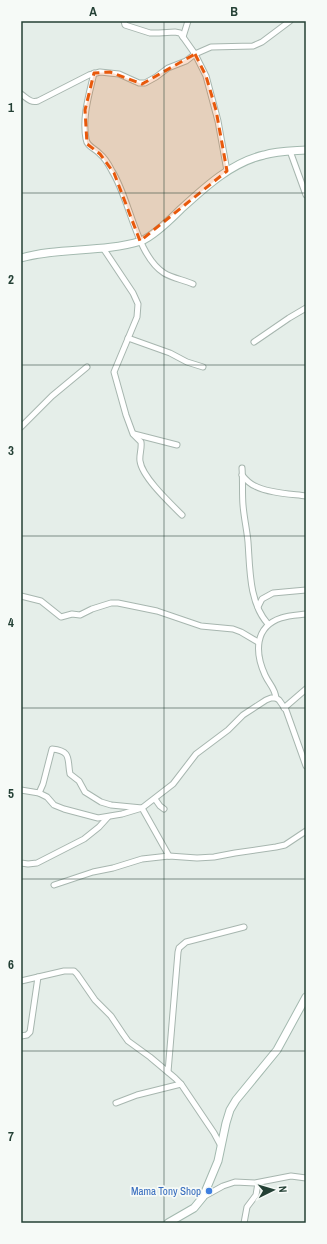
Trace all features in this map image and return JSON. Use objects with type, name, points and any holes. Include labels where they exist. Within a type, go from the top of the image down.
[{"type":"street","points":[[124,21],[125,25],[148,32],[159,34],[175,32],[180,33],[195,54],[206,76],[216,110],[227,171]]},
{"type":"street","points":[[183,37],[188,21]]},
{"type":"street","points":[[21,94],[32,102],[38,101],[94,73],[100,72],[110,72],[143,84],[156,77],[164,70],[186,61],[195,54],[208,48],[216,46],[256,45],[266,40],[290,21]]},
{"type":"street","points":[[94,73],[85,110],[86,140],[88,144],[100,154],[114,173],[130,211],[140,241],[152,260],[164,272],[193,284]]},
{"type":"street","points":[[21,258],[37,254],[103,248],[140,241],[150,236],[194,197],[227,171],[236,166],[260,156],[306,150]]},
{"type":"street","points":[[290,151],[306,195]]},
{"type":"street","points":[[103,248],[133,293],[138,304],[137,317],[114,372],[126,415],[133,434],[141,442],[140,461],[147,477],[160,493],[182,515]]},
{"type":"street","points":[[254,342],[306,308]]},
{"type":"street","points":[[128,338],[170,353],[203,368]]},
{"type":"street","points":[[21,427],[52,396],[87,367]]},
{"type":"street","points":[[133,434],[177,445]]},
{"type":"street","points":[[242,468],[243,505],[248,542],[249,570],[258,608],[268,624]]},
{"type":"street","points":[[242,475],[249,482],[260,488],[286,494],[306,496]]},
{"type":"street","points":[[258,608],[262,598],[273,592],[306,590]]},
{"type":"street","points":[[21,596],[41,601],[61,617],[72,614],[80,614],[111,603],[118,603],[157,612],[201,626],[233,629],[258,642]]},
{"type":"street","points":[[306,614],[282,617],[268,624],[258,642],[260,661],[264,673],[274,690],[276,698],[284,708],[306,766]]},
{"type":"street","points":[[284,708],[306,689]]},
{"type":"street","points":[[21,790],[39,793],[47,797],[54,805],[64,810],[98,818],[108,817],[142,808],[173,784],[196,754],[228,730],[243,715],[266,700],[276,698]]},
{"type":"street","points":[[39,793],[43,784],[52,749],[58,750],[68,756],[70,762],[70,774],[79,781],[85,792],[101,802],[142,808]]},
{"type":"street","points":[[155,799],[164,809]]},
{"type":"street","points":[[142,808],[169,856]]},
{"type":"street","points":[[21,864],[37,863],[84,839],[99,827],[108,817]]},
{"type":"street","points":[[54,885],[133,861],[169,856],[197,858],[214,857],[276,847],[285,845],[306,831]]},
{"type":"street","points":[[168,1072],[179,948],[186,942],[244,927]]},
{"type":"street","points":[[21,981],[64,971],[74,971],[95,1000],[112,1016],[128,1041],[150,1057],[181,1084],[222,1147]]},
{"type":"street","points":[[21,1036],[27,1035],[30,1032],[38,977]]},
{"type":"street","points":[[173,1222],[194,1208],[203,1197],[218,1161],[230,1110],[236,1100],[278,1050],[306,997]]},
{"type":"street","points":[[116,1103],[137,1095],[181,1084]]},
{"type":"street","points":[[203,1197],[223,1186],[235,1182],[258,1182],[287,1176],[306,1178]]},
{"type":"street","points":[[244,1223],[247,1206],[256,1195],[258,1182]]},
{"type":"highlighted area","points":[[195,54],[206,76],[216,110],[227,171],[140,241],[114,173],[100,154],[87,144],[85,110],[94,73],[110,72],[142,84]]},
{"type":"place","name":"Mama Tony Shop","points":[[209,1191]]}]
